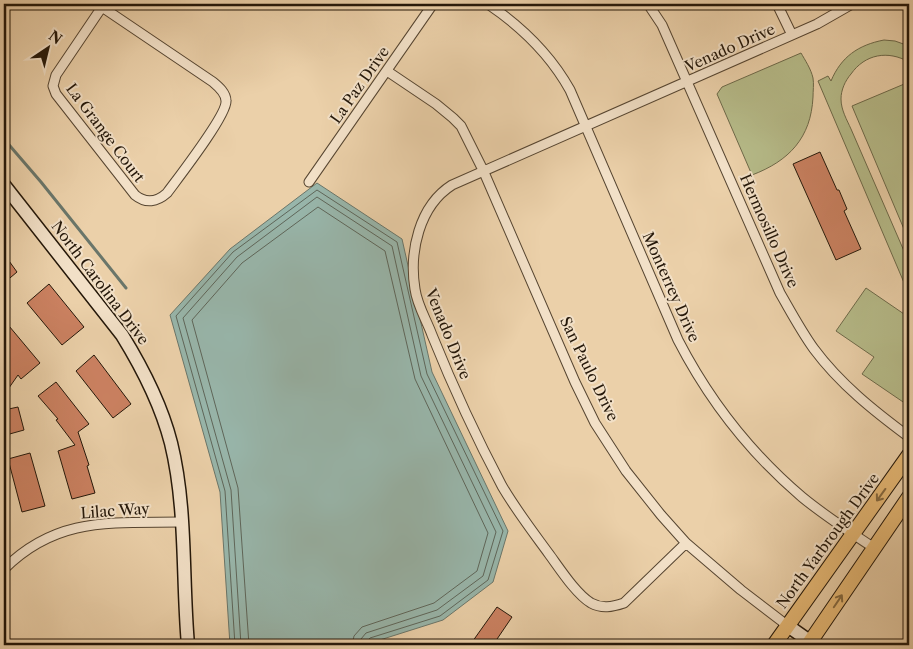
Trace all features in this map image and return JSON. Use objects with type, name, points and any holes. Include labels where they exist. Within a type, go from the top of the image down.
[{"type":"main road","name":"North Carolina Drive","points":[[4,185],[122,335],[138,360],[162,412],[177,474],[182,522],[188,645]]},
{"type":"main road","name":"North Yarbrough Drive","points":[[774,645],[909,456]]},
{"type":"main road","points":[[811,644],[909,497]]},
{"type":"main road","name":"San Paulo Drive","points":[[788,626],[811,644]]},
{"type":"street","name":"La Paz Drive","points":[[309,182],[433,4]]},
{"type":"street","name":"Monterrey Drive","points":[[488,4],[517,25],[547,55],[570,90],[678,340],[718,408],[751,448],[788,484],[804,498],[874,548]]},
{"type":"street","name":"Hermosillo Drive","points":[[648,4],[662,25],[780,293],[796,322],[834,373],[853,393],[909,436]]},
{"type":"street","points":[[777,4],[792,35]]},
{"type":"street","name":"Venado Drive","points":[[686,543],[629,600],[616,606],[598,606],[583,597],[521,515],[503,487],[470,422],[436,344],[415,292],[413,268],[421,225],[441,192],[452,185],[817,24],[852,4]]},
{"type":"street","name":"La Grange Court","points":[[99,5],[213,82],[222,90],[226,101],[225,108],[217,122],[167,193],[155,201],[145,201],[135,195],[56,94],[53,86],[56,74],[99,5]]},
{"type":"street","name":"San Paulo Drive","points":[[387,71],[453,118],[461,126],[483,170],[560,350],[595,423],[626,471],[686,543],[741,590],[788,626]]},
{"type":"street","name":"Lilac Way","points":[[4,569],[30,547],[48,536],[83,525],[182,522]]},
{"type":"green space","points":[[884,40],[895,41],[909,46],[909,62],[901,58],[885,55],[870,58],[863,62],[845,83],[841,103],[844,115],[904,251],[909,258],[908,292],[818,81],[828,76],[831,81],[840,65],[851,53],[866,45]]},
{"type":"green space","points":[[801,53],[813,80],[813,97],[808,125],[796,146],[787,155],[777,163],[752,175],[717,94],[722,87]]},
{"type":"green space","points":[[909,82],[909,241],[852,106]]},
{"type":"green space","points":[[866,288],[904,314],[909,307],[909,406],[862,374],[874,357],[836,331]]},
{"type":"water","points":[[317,183],[402,239],[432,372],[508,531],[493,582],[443,620],[364,645],[230,645],[220,492],[170,315],[230,249]]},
{"type":"building","points":[[820,152],[837,190],[839,190],[847,209],[844,211],[861,249],[836,260],[793,164]]},
{"type":"building","points":[[4,254],[17,272],[4,283]]},
{"type":"building","points":[[49,284],[84,327],[62,345],[27,303]]},
{"type":"building","points":[[4,320],[40,363],[21,379],[18,375],[4,395]]},
{"type":"building","points":[[94,355],[131,404],[113,418],[76,371]]},
{"type":"building","points":[[56,382],[89,424],[78,432],[89,465],[87,466],[95,493],[72,499],[58,451],[75,445],[56,420],[58,419],[38,396]]},
{"type":"building","points":[[18,407],[24,430],[6,435],[4,410]]},
{"type":"building","points":[[30,453],[45,506],[22,512],[8,459]]},
{"type":"building","points":[[497,607],[512,617],[493,645],[470,645]]},
{"type":"waterway","points":[[4,139],[126,288]]}]
